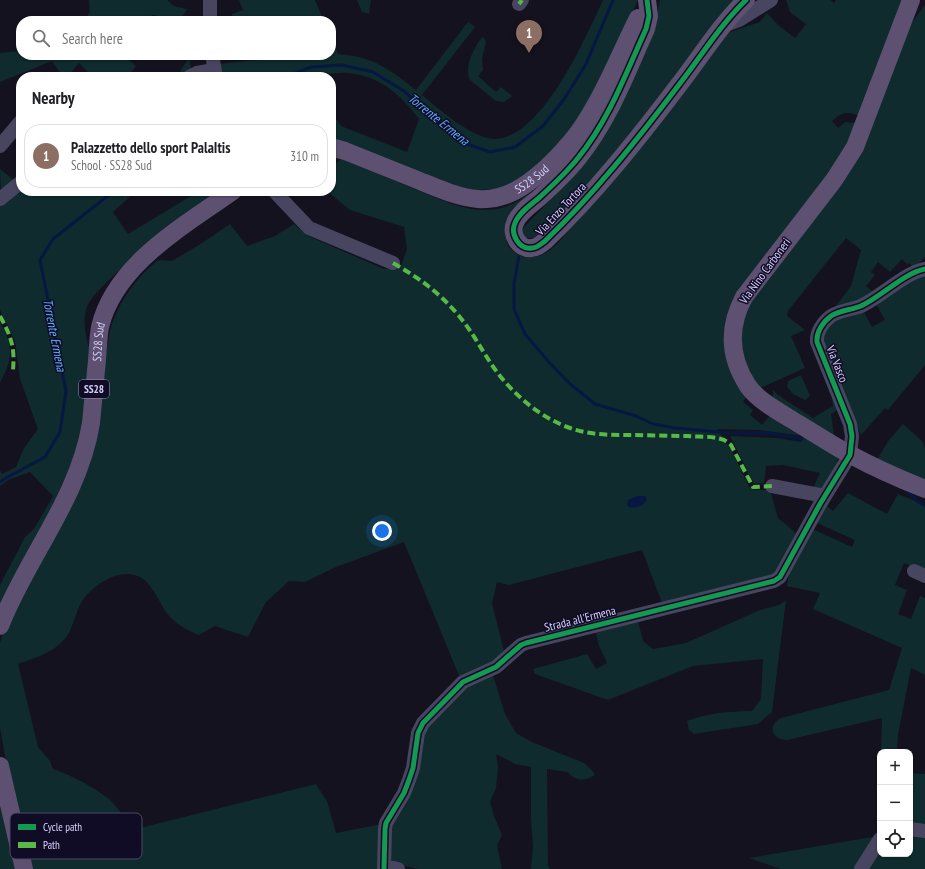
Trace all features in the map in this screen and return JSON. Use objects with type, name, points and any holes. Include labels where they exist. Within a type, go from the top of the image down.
[{"type":"main road","name":"Via Enzo Tortora","points":[[647,0],[649,16],[646,29],[605,117],[578,157],[542,195],[519,216],[514,224],[513,231],[515,238],[524,247],[530,249],[546,242],[602,180],[638,139],[723,26],[746,0]]},
{"type":"main road","name":"SS28 Sud","points":[[336,148],[457,195],[485,199],[510,194],[527,184],[539,174],[578,134],[596,103],[647,0]]},
{"type":"main road","name":"Via Nino Carboneri","points":[[911,0],[853,151],[834,180],[746,294],[737,311],[732,329],[732,344],[734,358],[743,377],[751,390],[762,399],[789,418],[850,455],[900,479],[925,489]]},
{"type":"main road","name":"SS28 Sud","points":[[0,626],[10,602],[65,499],[85,450],[90,423],[100,328],[105,310],[124,279],[143,258],[157,246],[226,196]]},
{"type":"main road","points":[[0,766],[11,813]]},
{"type":"main road","points":[[22,859],[24,869]]},
{"type":"street","points":[[210,0],[210,16]]},
{"type":"street","points":[[723,26],[739,20],[771,0]]},
{"type":"street","points":[[213,60],[215,72]]},
{"type":"street","points":[[0,146],[16,127]]},
{"type":"street","points":[[0,199],[16,186]]},
{"type":"street","points":[[279,196],[309,228],[393,263]]},
{"type":"street","name":"Via Vasco","points":[[850,455],[852,436],[850,424],[817,342],[817,334],[825,323],[834,315],[860,306],[908,276],[925,269]]},
{"type":"street","name":"Strada all'Ermena","points":[[389,868],[385,829],[388,818],[404,793],[411,774],[419,729],[463,682],[496,667],[526,643],[778,580],[850,455]]},
{"type":"street","points":[[772,486],[825,496]]},
{"type":"street","points":[[913,829],[925,831]]},
{"type":"street","points":[[861,869],[877,844]]},
{"type":"green space","points":[[89,0],[167,0],[174,6],[187,9],[183,16],[87,16],[90,12]]},
{"type":"green space","points":[[239,0],[315,0],[322,16],[232,16],[232,14],[243,10]]},
{"type":"green space","points":[[357,0],[371,0],[369,14],[362,12]]},
{"type":"green space","points":[[603,0],[638,0],[585,111],[554,149],[522,178],[498,189],[474,190],[458,186],[336,141],[336,120],[341,126],[407,152],[419,119],[397,94],[380,82],[359,75],[336,72],[211,72],[218,64],[257,60],[336,60],[336,49],[338,54],[361,58],[380,65],[416,90],[468,22],[475,27],[422,95],[456,122],[476,134],[494,139],[511,135],[528,123],[545,105],[560,84]]},
{"type":"green space","points":[[660,0],[735,0],[634,132],[544,231],[534,238],[525,238],[522,231],[524,227],[578,172],[595,149],[653,32]]},
{"type":"green space","points":[[786,0],[830,0],[834,3],[836,0],[905,0],[860,116],[852,113],[845,113],[832,121],[838,128],[845,122],[857,123],[844,155],[733,305],[747,396],[743,402],[753,410],[750,415],[762,425],[771,414],[839,456],[835,467],[822,489],[813,488],[820,473],[783,465],[766,466],[764,483],[754,484],[730,436],[777,438],[801,442],[804,436],[759,430],[717,429],[732,451],[749,487],[754,490],[770,490],[778,518],[796,533],[778,572],[772,576],[662,603],[642,550],[509,585],[497,582],[492,603],[505,655],[460,678],[404,542],[336,567],[305,582],[289,581],[266,602],[248,637],[215,626],[199,635],[192,632],[171,618],[145,580],[132,574],[114,576],[97,585],[84,598],[67,636],[62,642],[45,654],[18,664],[38,747],[50,761],[53,769],[96,790],[109,799],[121,813],[19,813],[6,761],[0,728],[0,643],[3,632],[72,502],[113,320],[129,291],[142,275],[158,260],[172,261],[230,224],[247,246],[275,236],[294,224],[308,236],[384,269],[401,266],[407,249],[404,227],[350,210],[333,196],[336,196],[336,164],[341,159],[439,199],[459,206],[478,210],[488,210],[506,206],[517,202],[532,191],[516,206],[507,226],[506,239],[508,245],[517,254],[530,257],[544,254],[557,244],[576,222],[727,33],[760,22],[767,13],[779,26],[795,38],[806,24],[790,12]]},
{"type":"green space","points":[[925,5],[925,257],[914,268],[902,259],[890,272],[878,262],[871,272],[875,275],[866,286],[876,295],[835,307],[851,286],[861,250],[846,238],[788,311],[787,316],[805,330],[791,336],[805,368],[758,389],[738,350],[747,304],[842,182],[905,32]]},
{"type":"green space","points":[[483,36],[486,42],[482,59],[483,70],[478,76],[496,92],[501,87],[512,96],[504,102],[496,101],[469,79],[469,62],[476,46]]},
{"type":"green space","points":[[16,51],[16,60],[129,60],[136,66],[131,72],[88,72],[79,63],[71,72],[60,72],[52,61],[25,72],[16,72],[16,76],[0,82],[0,53]]},
{"type":"green space","points":[[190,60],[191,70],[181,72],[180,71],[187,61]]},
{"type":"green space","points":[[0,169],[15,181],[1,193]]},
{"type":"green space","points":[[16,194],[16,196],[131,196],[113,212],[128,234],[191,196],[216,196],[124,266],[97,292],[87,306],[85,312],[85,330],[89,348],[82,432],[71,470],[0,610],[0,585],[25,537],[34,529],[53,496],[30,472],[8,480],[0,486],[0,471],[2,474],[16,467],[24,448],[38,429],[20,379],[15,341],[0,310],[0,205]]},
{"type":"green space","points":[[925,273],[925,365],[888,410],[885,408],[861,435],[821,334],[830,323],[862,309],[872,327],[885,320],[875,302]]},
{"type":"green space","points":[[0,322],[8,338],[10,352],[7,366],[0,383]]},
{"type":"green space","points":[[801,375],[810,396],[805,400],[793,394],[787,387],[788,381]]},
{"type":"green space","points":[[773,390],[778,395],[813,418],[833,406],[832,401],[834,398],[839,409],[831,414],[834,434],[833,438],[773,399]]},
{"type":"green space","points":[[903,424],[922,441],[925,448],[925,481],[876,461],[889,440]]},
{"type":"green space","points":[[848,493],[887,514],[898,494],[925,505],[925,572],[904,563],[895,585],[907,590],[898,614],[911,619],[920,596],[925,598],[925,675],[911,668],[898,735],[897,749],[881,749],[882,718],[787,740],[777,737],[773,732],[774,725],[781,718],[889,690],[902,648],[813,609],[820,593],[787,586],[789,574],[812,529],[852,547],[855,540],[815,522],[825,504],[833,511]]},
{"type":"green space","points":[[786,600],[772,712],[758,724],[694,734],[689,730],[687,721],[712,714],[752,711],[761,699],[763,659],[693,666],[608,700],[535,674],[533,669],[587,654],[596,669],[607,663],[599,646],[595,630],[638,621],[643,641],[653,649],[686,643],[760,610],[779,605]]},
{"type":"green space","points":[[493,675],[505,714],[516,733],[532,742],[584,763],[595,775],[581,780],[574,778],[568,772],[547,769],[548,866],[550,869],[531,869],[533,846],[531,820],[531,767],[515,764],[496,754],[498,767],[496,788],[490,802],[502,835],[497,845],[502,869],[418,869],[388,862],[388,832],[423,731],[463,687]]},
{"type":"green space","points":[[913,773],[925,774],[925,828],[913,826]]},
{"type":"green space","points":[[316,784],[327,801],[336,833],[382,824],[381,869],[33,869],[30,859],[142,859],[142,828]]},
{"type":"green space","points":[[0,807],[10,848],[10,859],[13,859],[15,869],[0,869]]},
{"type":"green space","points":[[913,832],[925,834],[925,869],[864,869],[877,849],[877,857],[913,857]]},
{"type":"green space","points":[[877,836],[877,839],[857,869],[781,869],[749,858]]},
{"type":"water","points":[[638,496],[645,496],[647,500],[637,507],[632,508],[627,505],[628,500]]},
{"type":"waterway","name":"Torrente Ermena","points":[[298,72],[311,67],[342,65],[373,72],[404,91],[437,121],[467,144],[490,152],[515,147],[543,126],[565,98],[586,64],[613,0]]},
{"type":"waterway","name":"Torrente Ermena","points":[[0,482],[45,457],[60,432],[66,391],[40,260],[53,239],[108,196]]},
{"type":"waterway","points":[[519,256],[514,283],[514,309],[525,334],[569,383],[595,404],[636,416],[653,424],[675,428],[729,433],[771,433],[802,439]]},
{"type":"waterway","points":[[905,489],[917,501],[925,506]]},
{"type":"marked path","points":[[519,4],[522,0]]},
{"type":"marked path","points":[[393,263],[412,274],[437,293],[465,323],[495,369],[507,384],[523,400],[550,419],[570,428],[600,434],[713,437],[722,439],[731,445],[753,487],[772,486]]},
{"type":"marked path","points":[[0,316],[7,330],[13,348],[13,370]]},
{"type":"cycle path","points":[[647,0],[649,16],[646,29],[616,96],[599,128],[578,158],[560,178],[523,212],[515,223],[515,236],[520,244],[527,248],[537,247],[545,241],[598,186],[663,106],[719,31],[746,0]]},
{"type":"cycle path","points":[[384,869],[386,823],[404,793],[409,780],[413,768],[418,733],[423,723],[463,682],[496,667],[521,645],[526,643],[774,581],[780,577],[820,504],[850,455],[852,436],[850,424],[817,342],[819,331],[825,321],[831,316],[838,312],[861,306],[909,275],[925,269]]},
{"type":"place","name":"Palazzetto dello sport PalaItis","points":[[529,53]]}]
